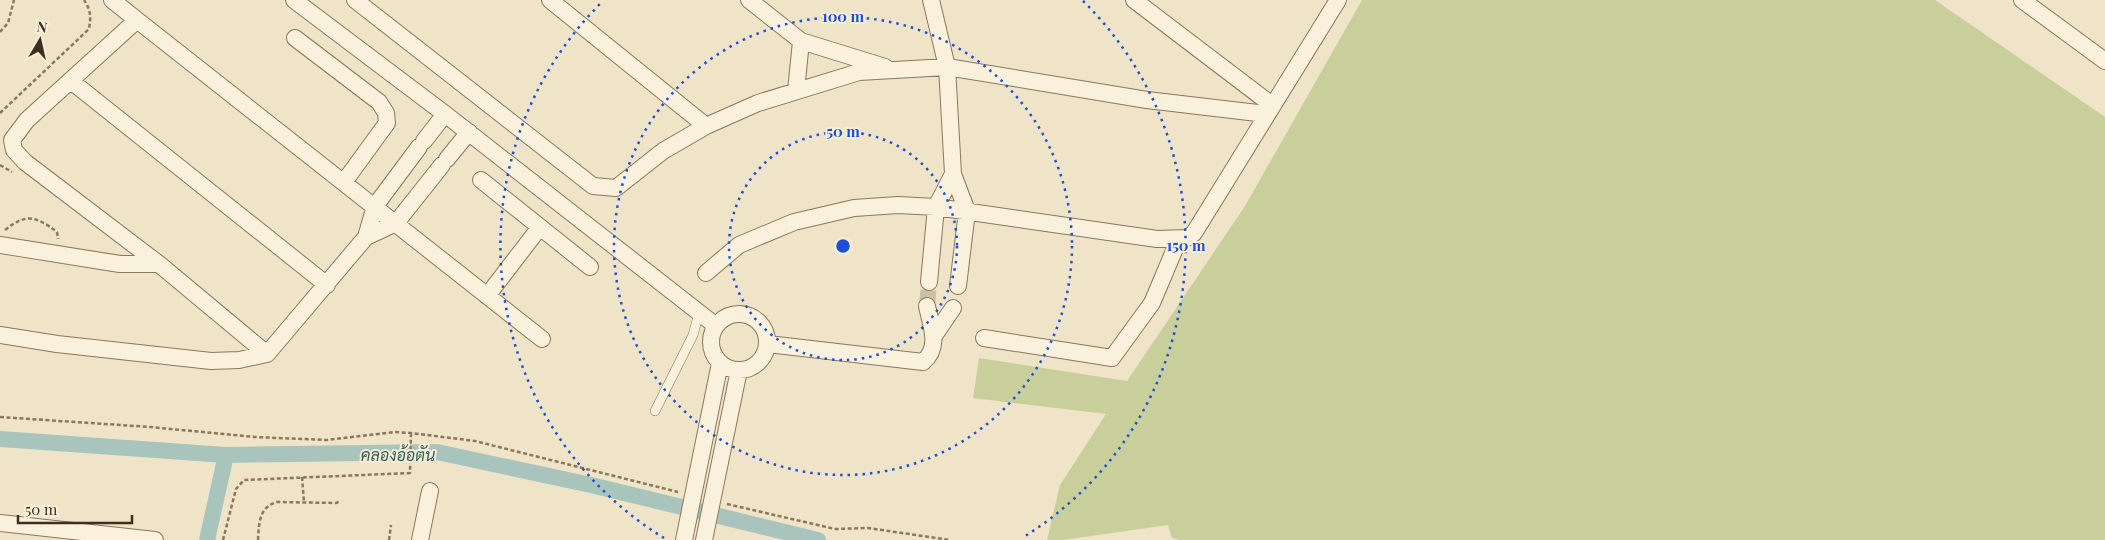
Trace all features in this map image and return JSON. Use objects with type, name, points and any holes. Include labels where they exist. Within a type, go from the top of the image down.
[{"type":"street","points":[[112,0],[542,339]]},
{"type":"street","points":[[294,0],[469,132],[716,325]]},
{"type":"street","points":[[355,0],[593,186],[616,188],[664,151],[706,126],[758,103],[859,72],[947,67],[1147,100],[1269,109]]},
{"type":"street","points":[[550,0],[706,126]]},
{"type":"street","points":[[749,0],[801,41],[897,70]]},
{"type":"street","points":[[931,0],[947,67],[953,174],[967,211],[958,286]]},
{"type":"street","points":[[1134,0],[1269,109]]},
{"type":"street","points":[[2022,0],[2105,61]]},
{"type":"street","points":[[706,273],[739,245],[794,222],[854,208],[898,205],[936,207],[1156,239],[1187,238],[1194,233],[1334,2]]},
{"type":"street","points":[[137,20],[17,131],[12,140],[14,150],[25,162],[159,264],[267,354]]},
{"type":"street","points":[[295,38],[379,102],[386,113],[387,123],[344,182]]},
{"type":"street","points":[[796,91],[801,41]]},
{"type":"street","points":[[71,81],[327,285]]},
{"type":"street","points":[[0,335],[211,361],[239,360],[267,354],[366,237],[375,206],[445,114]]},
{"type":"street","points":[[366,237],[396,222],[469,132]]},
{"type":"street","points":[[929,282],[936,207],[953,174]]},
{"type":"street","points":[[481,180],[590,267]]},
{"type":"street","points":[[487,296],[540,227]]},
{"type":"street","points":[[984,338],[1112,358],[1152,303],[1178,239]]},
{"type":"street","points":[[0,245],[120,264],[159,264]]},
{"type":"street","points":[[768,344],[924,362],[933,351],[934,336],[926,306]]},
{"type":"street","points":[[934,336],[953,308]]},
{"type":"street","points":[[736,313],[749,315],[759,321],[766,332],[768,344],[761,360],[755,366],[739,370],[720,363],[714,355],[711,345],[711,335],[716,325],[725,317],[736,313]]},
{"type":"street","points":[[684,540],[720,363]]},
{"type":"street","points":[[704,540],[739,370]]},
{"type":"street","points":[[420,540],[430,491]]},
{"type":"street","points":[[0,523],[155,540]]},
{"type":"lane","points":[[655,411],[692,335],[699,313]]},
{"type":"path","points":[[0,32],[8,23],[14,0]]},
{"type":"path","points":[[0,113],[89,29],[91,17],[89,7],[84,0]]},
{"type":"path","points":[[0,231],[5,230],[16,221],[29,217],[46,223],[57,232],[62,255]]},
{"type":"path","points":[[0,417],[150,427],[255,437],[327,440],[395,432],[410,433],[475,441],[678,492]]},
{"type":"path","points":[[223,540],[236,489],[244,480],[410,473],[410,433]]},
{"type":"path","points":[[302,477],[304,502]]},
{"type":"path","points":[[258,540],[263,509],[269,504],[336,503],[341,501]]},
{"type":"path","points":[[724,503],[835,529],[868,528],[950,540]]},
{"type":"path","points":[[389,540],[391,525]]},
{"type":"green space","points":[[1362,0],[1935,0],[2105,117],[2105,540],[1180,540],[1172,538],[1168,525],[1063,540],[1047,540],[1060,485],[1106,414],[973,398],[979,358],[1127,381],[1245,206]]},
{"type":"waterway","name":"คลองอ้อตัน","points":[[0,439],[226,455],[437,452],[591,485],[818,540]]},
{"type":"waterway","points":[[207,540],[226,455]]},
{"type":"tunnel","points":[[927,306],[929,282]]}]
